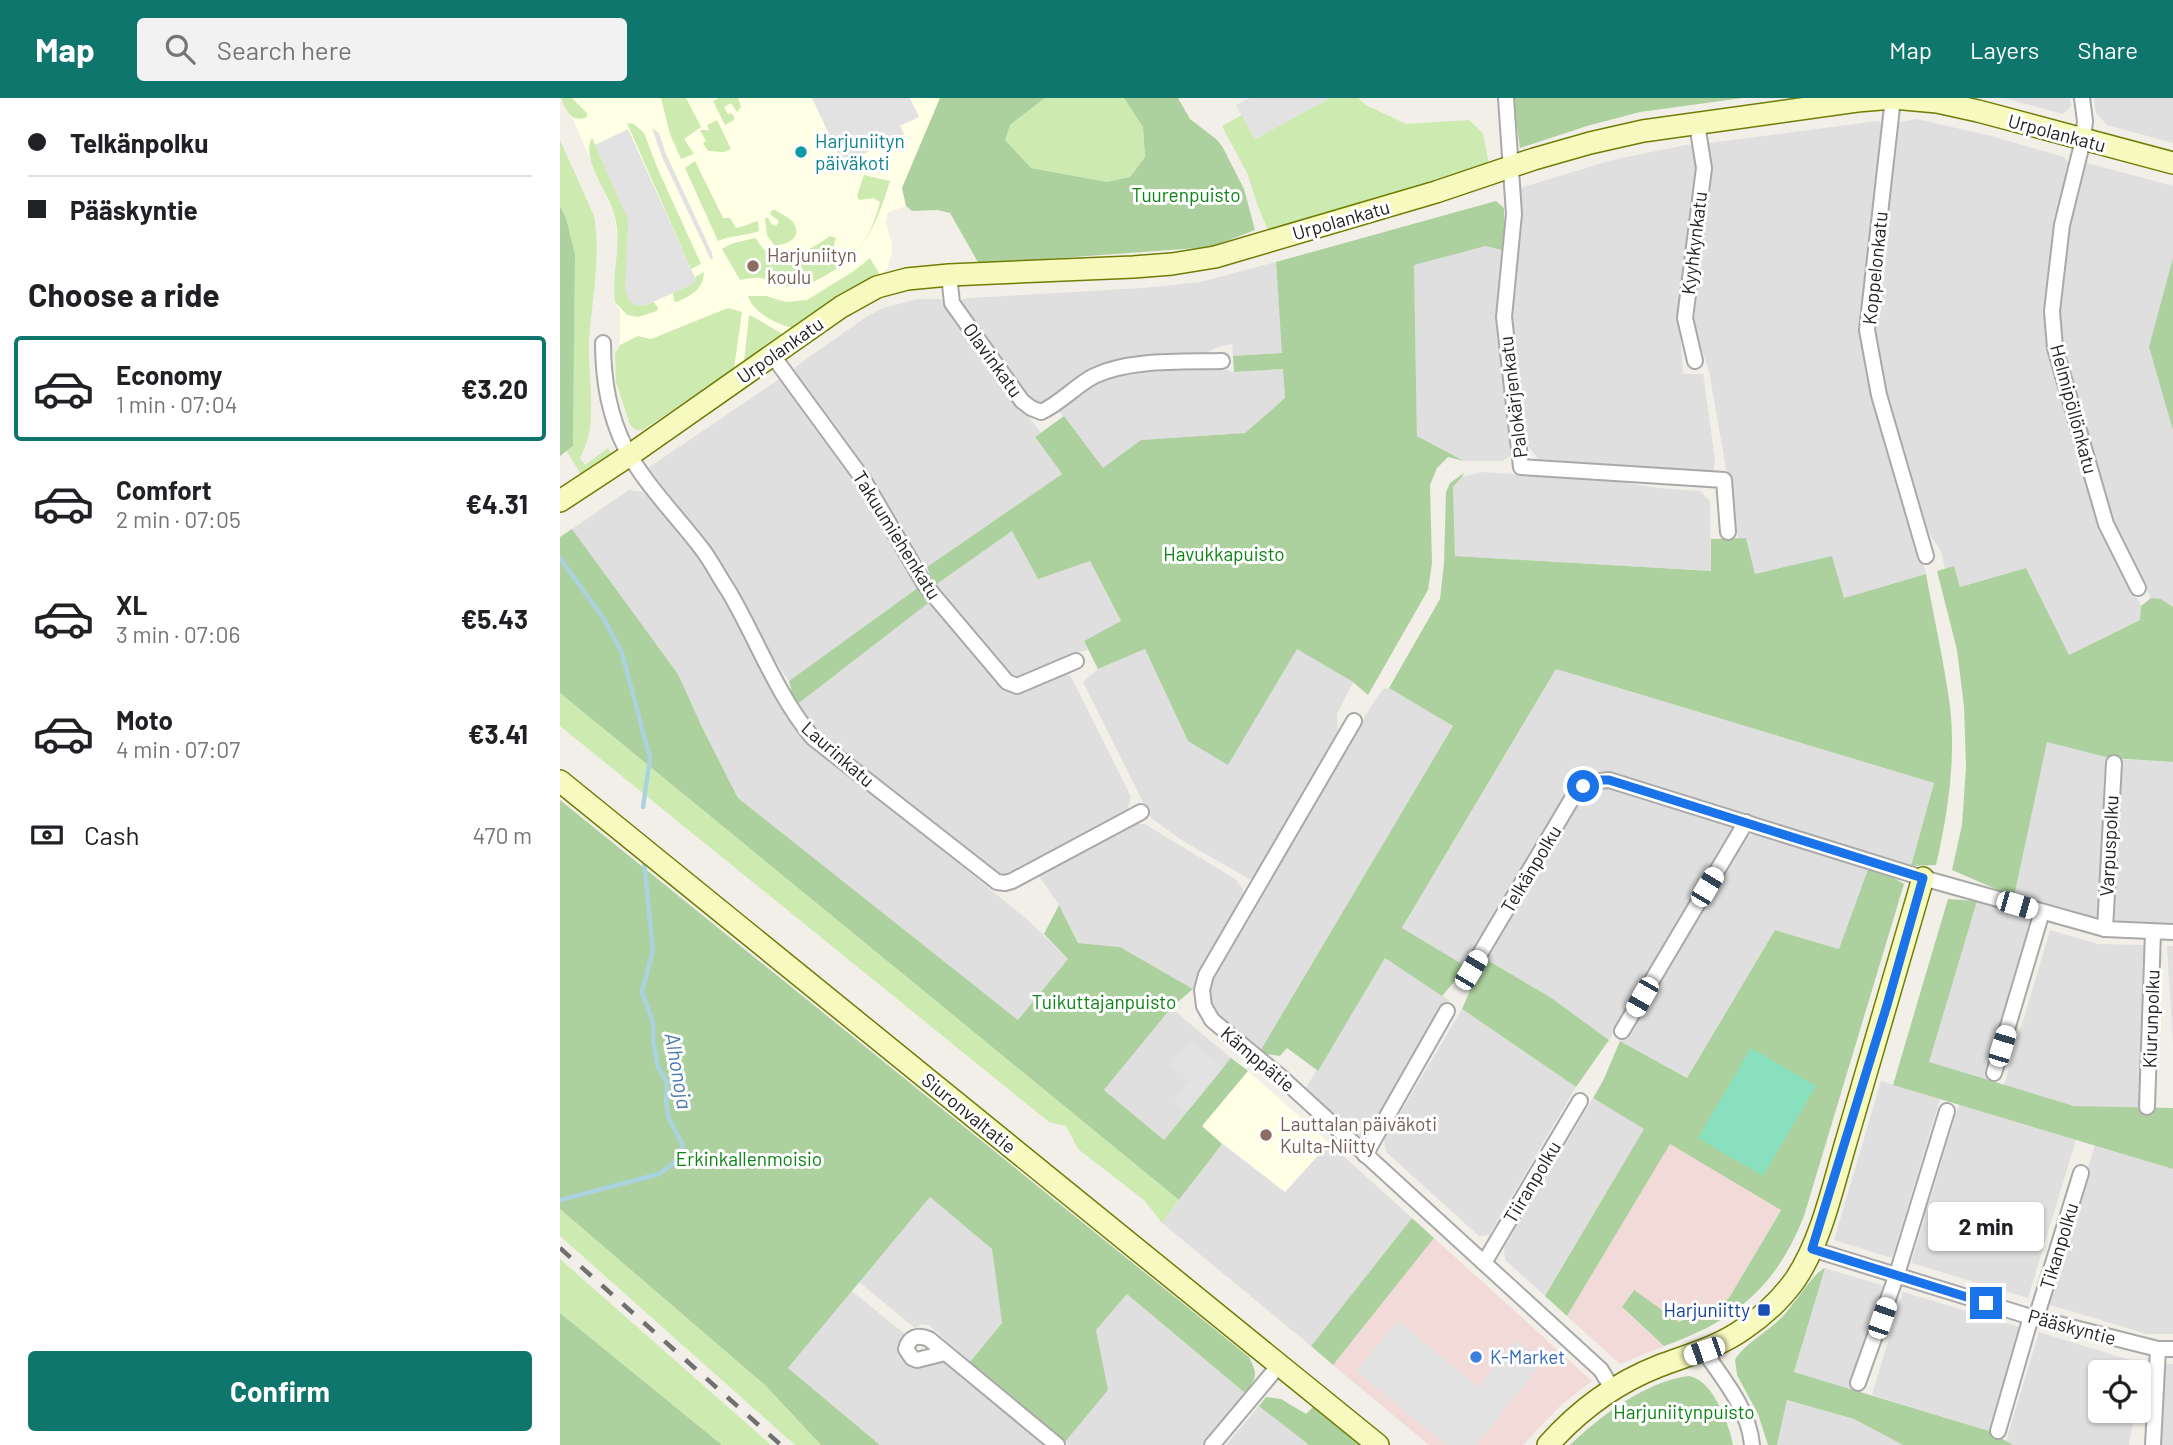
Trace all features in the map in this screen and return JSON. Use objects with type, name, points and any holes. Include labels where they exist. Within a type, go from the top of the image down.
[{"type":"main road","name":"Urpolankatu","points":[[560,501],[631,456],[841,307],[877,287],[907,279],[1133,267],[1215,257],[1590,143],[1643,131],[1857,101],[1893,98],[1937,102],[2173,163]]},
{"type":"main road","name":"Siuronvaltatie","points":[[560,781],[1378,1445]]},
{"type":"main road","points":[[1548,1445],[1587,1406],[1613,1390],[1657,1367],[1704,1351],[1745,1329],[1794,1281],[1812,1249],[1923,878]]},
{"type":"street","points":[[1506,98],[1511,167]]},
{"type":"street","name":"Koppelonkatu","points":[[1893,98],[1867,330],[1879,395],[1926,556]]},
{"type":"street","name":"Helmipöllönkatu","points":[[2082,98],[2085,121],[2083,139],[2062,225],[2052,312],[2054,348],[2106,524],[2138,589]]},
{"type":"street","name":"Kyyhkynkatu","points":[[1695,361],[1685,318],[1704,168],[1697,124]]},
{"type":"street","name":"Palokärjenkatu","points":[[1511,167],[1514,214],[1504,317],[1521,467],[1724,480],[1728,532]]},
{"type":"street","name":"Olavinkatu","points":[[949,275],[952,303],[1023,401],[1041,412],[1052,407],[1090,378],[1116,367],[1222,360]]},
{"type":"street","name":"Laurinkatu","points":[[603,343],[603,369],[608,396],[616,423],[631,456],[645,478],[704,551],[730,594],[795,717],[813,738],[997,882],[1012,881],[1141,812]]},
{"type":"street","name":"Takuumiehenkatu","points":[[774,356],[863,479],[925,585],[1007,682],[1017,686],[1076,661]]},
{"type":"street","name":"Kämppätie","points":[[1354,720],[1206,975],[1202,990],[1204,1006],[1212,1020],[1282,1078],[1601,1370],[1613,1390]]},
{"type":"street","name":"Varpuspolku","points":[[2105,929],[2114,763]]},
{"type":"street","name":"Telkänpolku","points":[[1471,970],[1573,797],[1583,786],[1595,780],[1609,780],[1923,878],[2105,929],[2173,932]]},
{"type":"street","points":[[1622,1031],[1746,822]]},
{"type":"street","points":[[1994,1073],[2042,912]]},
{"type":"street","name":"Kiurunpolku","points":[[2147,1107],[2153,932]]},
{"type":"street","points":[[1365,1155],[1447,1011]]},
{"type":"street","name":"Tiiranpolku","points":[[1484,1263],[1580,1101]]},
{"type":"street","points":[[1858,1383],[1897,1274],[1947,1111]]},
{"type":"street","name":"Tikanpolku","points":[[1998,1432],[2081,1173]]},
{"type":"street","name":"Pääskyntie","points":[[1812,1249],[2033,1317],[2166,1349]]},
{"type":"street","points":[[2152,1445],[2166,1349]]},
{"type":"street","points":[[1704,1351],[1734,1393],[1751,1434],[1752,1445]]},
{"type":"street","points":[[946,1353],[1057,1445]]},
{"type":"street","points":[[1212,1445],[1280,1364]]},
{"type":"shaded area","name":"Harjuniityn koulu","points":[[561,98],[940,98],[902,188],[906,206],[888,212],[886,223],[892,244],[887,269],[858,285],[643,430],[636,430],[630,425],[616,382],[615,353],[620,345],[620,310],[614,295],[618,244],[614,214],[573,119]]},
{"type":"shaded area","points":[[812,98],[910,98],[919,117],[900,126],[904,134],[843,164]]},
{"type":"shaded area","points":[[1249,98],[1330,98],[1255,139],[1236,105]]},
{"type":"shaded area","points":[[2004,98],[2070,98],[2071,106],[2063,114]]},
{"type":"shaded area","points":[[2094,98],[2173,98],[2173,143],[2107,125],[2096,113]]},
{"type":"shaded area","points":[[1917,119],[2064,157],[2070,165],[2048,297],[2101,526],[2141,606],[2140,620],[2069,655],[2026,568],[1960,587],[1954,566],[1945,569],[1941,551],[1927,530],[1909,478],[1879,362],[1875,332],[1879,271],[1898,122]]},
{"type":"shaded area","points":[[1878,121],[1884,129],[1863,334],[1878,410],[1926,574],[1844,598],[1831,556],[1755,575],[1746,538],[1738,538],[1709,371],[1693,323],[1709,168],[1709,143]]},
{"type":"shaded area","points":[[652,128],[659,133],[712,253],[711,260],[662,157]]},
{"type":"shaded area","points":[[628,129],[697,282],[642,306],[629,301],[625,290],[628,220],[595,145]]},
{"type":"shaded area","points":[[1691,145],[1695,150],[1697,180],[1680,327],[1683,374],[1703,374],[1715,459],[1714,469],[1710,472],[1549,464],[1539,460],[1528,446],[1511,320],[1521,188],[1612,160]]},
{"type":"shaded area","points":[[2087,163],[2173,186],[2173,607],[2161,599],[2151,598],[2113,527],[2063,350],[2058,308],[2080,174]]},
{"type":"shaded area","points":[[1487,246],[1505,251],[1514,453],[1503,461],[1464,461],[1417,436],[1414,264]]},
{"type":"shaded area","points":[[1276,262],[1283,353],[1233,356],[1232,344],[1204,354],[1106,363],[1048,403],[1039,404],[1029,400],[959,304],[962,299],[968,298],[1200,282]]},
{"type":"shaded area","points":[[918,299],[940,299],[1041,433],[1035,438],[1062,474],[927,567],[801,383],[794,368],[866,317],[883,308]]},
{"type":"shaded area","points":[[1221,369],[1234,372],[1284,369],[1285,398],[1245,433],[1141,440],[1103,469],[1059,411],[1098,381],[1115,373]]},
{"type":"shaded area","points":[[781,378],[860,487],[919,587],[789,681],[648,468]]},
{"type":"shaded area","points":[[1482,472],[1606,480],[1700,491],[1710,501],[1711,571],[1455,556],[1453,487],[1462,477]]},
{"type":"shaded area","points":[[629,490],[643,492],[682,534],[705,564],[797,731],[1029,921],[1068,959],[1018,1020],[738,798],[678,674],[572,529]]},
{"type":"shaded area","points":[[1012,531],[1090,561],[1121,622],[1084,641],[1088,650],[1073,653],[1029,675],[1018,677],[1007,672],[934,586]]},
{"type":"shaded area","points":[[931,601],[1007,688],[1064,673],[1070,675],[1131,797],[1123,817],[1024,867],[1003,874],[996,873],[828,743],[805,721],[795,706]]},
{"type":"shaded area","points":[[1297,648],[1353,682],[1337,714],[1338,738],[1256,878],[1249,879],[1183,841],[1151,818],[1083,682],[1098,669],[1145,649],[1188,741]]},
{"type":"shaded area","points":[[1556,669],[1934,783],[1911,866],[1594,776],[1467,967],[1402,929]]},
{"type":"shaded area","points":[[1389,688],[1453,726],[1259,1053],[1214,1014],[1206,992],[1212,974],[1371,706],[1383,689]]},
{"type":"shaded area","points":[[2047,741],[2110,758],[2099,918],[2094,920],[2014,897]]},
{"type":"shaded area","points":[[2118,759],[2173,762],[2173,923],[2118,922],[2113,917]]},
{"type":"shaded area","points":[[1600,787],[1611,787],[1728,822],[1733,827],[1609,1040],[1550,997],[1485,958],[1579,799]]},
{"type":"shaded area","points":[[1136,824],[1145,824],[1235,879],[1243,889],[1244,896],[1193,989],[1120,947],[1078,943],[1059,905],[1037,873]]},
{"type":"shaded area","points":[[1757,833],[1870,864],[1840,949],[1775,930],[1687,1078],[1620,1041],[1741,839]]},
{"type":"shaded area","points":[[1977,901],[2035,919],[1988,1080],[1928,1062]]},
{"type":"shaded area","points":[[2050,930],[2098,944],[2147,945],[2146,1108],[2074,1106],[2004,1085]]},
{"type":"shaded area","points":[[2167,946],[2173,946],[2173,1045]]},
{"type":"shaded area","points":[[1385,958],[1449,1000],[1371,1130],[1359,1138],[1304,1091]]},
{"type":"shaded area","points":[[1171,1008],[1231,1058],[1164,1140],[1104,1090]]},
{"type":"shaded area","points":[[1462,1009],[1576,1087],[1489,1235],[1479,1236],[1386,1152],[1384,1140]]},
{"type":"shaded area","points":[[1190,1041],[1223,1068],[1187,1112],[1173,1100],[1189,1080],[1170,1065]]},
{"type":"shaded area","name":"Lauttalan päiväkoti Kulta-Niitty","points":[[1248,1071],[1329,1143],[1285,1192],[1201,1126]]},
{"type":"shaded area","points":[[1881,1081],[1940,1099],[1892,1258],[1834,1240]]},
{"type":"shaded area","points":[[1593,1098],[1645,1128],[1545,1296],[1505,1260],[1504,1248]]},
{"type":"shaded area","points":[[1959,1104],[2076,1140],[2028,1298],[1911,1263]]},
{"type":"shaded area","points":[[1329,1143],[1412,1218],[1311,1346],[1162,1223],[1222,1144],[1285,1192]]},
{"type":"shaded area","points":[[1670,1143],[1781,1209],[1729,1298],[1679,1322],[1633,1291],[1622,1308],[1664,1346],[1620,1364],[1567,1316]]},
{"type":"shaded area","points":[[2095,1145],[2173,1169],[2173,1334],[2147,1334],[2047,1304]]},
{"type":"shaded area","points":[[930,1197],[992,1248],[1002,1323],[970,1362],[929,1325],[921,1324],[915,1328],[859,1282]]},
{"type":"shaded area","points":[[1434,1238],[1592,1381],[1561,1405],[1523,1445],[1429,1445],[1333,1365]]},
{"type":"shaded area","points":[[1825,1268],[1884,1286],[1853,1390],[1794,1372]]},
{"type":"shaded area","points":[[852,1291],[907,1336],[901,1350],[946,1363],[1044,1445],[880,1445],[788,1368]]},
{"type":"shaded area","points":[[1903,1292],[2020,1327],[1989,1431],[1872,1395]]},
{"type":"shaded area","points":[[1127,1293],[1245,1393],[1201,1445],[1069,1445],[1065,1442],[1107,1391],[1096,1330]]},
{"type":"shaded area","points":[[1398,1321],[1478,1387],[1516,1340],[1543,1362],[1476,1445],[1446,1445],[1356,1371]]},
{"type":"shaded area","points":[[2039,1332],[2130,1360],[2088,1360],[2088,1423],[2133,1423],[2129,1445],[2013,1445],[2006,1441]]},
{"type":"shaded area","points":[[2162,1364],[2173,1364],[2173,1445],[2156,1445]]},
{"type":"shaded area","points":[[1787,1400],[1854,1419],[1903,1445],[1777,1445]]},
{"type":"shaded area","points":[[1259,1406],[1272,1415],[1309,1445],[1226,1445]]},
{"type":"green space","points":[[561,98],[572,98],[587,113],[587,117],[573,117]]},
{"type":"green space","points":[[661,98],[686,98],[701,127],[684,139],[694,154],[681,159],[670,134]]},
{"type":"green space","points":[[719,98],[738,98],[741,107],[737,112],[731,103],[724,107],[728,114],[734,116],[734,120],[725,125],[713,101]]},
{"type":"green space","name":"Tuurenpuisto","points":[[940,98],[1045,98],[1010,125],[1005,140],[1031,168],[1107,182],[1130,177],[1145,157],[1143,127],[1124,98],[1178,98],[1190,119],[1222,146],[1244,189],[1255,230],[1211,247],[979,264],[950,213],[937,210],[912,211],[906,206],[902,188]]},
{"type":"green space","points":[[1045,98],[1124,98],[1143,127],[1145,157],[1130,177],[1107,182],[1031,168],[1004,139],[1010,125]]},
{"type":"green space","points":[[1330,98],[1358,98],[1366,105],[1406,124],[1469,120],[1483,133],[1489,164],[1292,228],[1268,230],[1248,175],[1222,126],[1242,115],[1255,139]]},
{"type":"green space","points":[[1513,98],[1743,98],[1640,112],[1520,148]]},
{"type":"green space","points":[[717,120],[731,149],[724,152],[708,151],[700,130],[709,130],[707,125]]},
{"type":"green space","points":[[627,123],[634,124],[644,133],[701,264],[691,269]]},
{"type":"green space","points":[[592,138],[627,214],[642,306],[654,302],[658,308],[657,311],[638,317],[627,315],[615,302],[616,225],[611,206],[592,165],[589,146]]},
{"type":"green space","points":[[560,140],[594,216],[596,231],[589,340],[591,415],[588,438],[580,458],[585,465],[608,448],[612,455],[581,475],[567,451],[573,446],[575,254],[566,218],[560,206]]},
{"type":"green space","points":[[695,161],[723,218],[730,218],[736,228],[758,221],[759,231],[718,241],[685,168]]},
{"type":"green space","points":[[864,175],[890,181],[875,222],[861,245],[875,219],[880,202],[873,198],[859,200],[857,196]]},
{"type":"green space","name":"Havukkapuisto","points":[[1496,201],[1504,208],[1505,251],[1486,246],[1414,265],[1417,436],[1464,461],[1448,457],[1437,468],[1430,485],[1432,563],[1428,590],[1368,695],[1353,682],[1297,649],[1228,765],[1188,741],[1145,649],[1098,669],[1084,641],[1121,621],[1090,561],[1038,579],[1012,531],[934,586],[927,567],[1062,474],[1035,437],[1064,416],[1103,468],[1141,440],[1245,433],[1285,398],[1283,369],[1234,372],[1233,356],[1282,353],[1276,262]]},
{"type":"green space","points":[[560,206],[566,218],[575,254],[573,446],[560,456]]},
{"type":"green space","points":[[772,210],[786,216],[794,224],[796,233],[792,240],[774,245],[767,235],[765,219],[768,217],[771,224],[776,226],[779,221],[770,214]]},
{"type":"green space","points":[[830,236],[836,238],[835,248],[840,257],[846,260],[856,250],[852,256],[841,265],[816,281],[789,287],[761,278],[740,280],[722,249],[755,238],[766,251],[782,257],[799,254]]},
{"type":"green space","points":[[870,258],[880,275],[858,285],[793,328],[760,313],[748,296],[766,296],[786,302],[807,300]]},
{"type":"green space","points":[[2173,258],[2173,430],[2149,347]]},
{"type":"green space","points":[[704,272],[695,291],[677,302],[674,301],[673,293],[696,282],[695,277]]},
{"type":"green space","points":[[728,308],[742,312],[734,369],[643,430],[636,430],[630,425],[616,382],[615,353],[620,345],[638,336],[651,339]]},
{"type":"green space","points":[[749,316],[784,335],[744,361]]},
{"type":"green space","points":[[1464,473],[1453,487],[1455,556],[1711,571],[1711,539],[1746,538],[1755,574],[1832,556],[1844,598],[1926,574],[1952,726],[1950,786],[1936,865],[1911,866],[1934,783],[1556,669],[1402,928],[1467,967],[1442,996],[1385,958],[1318,1071],[1287,1048],[1280,1056],[1259,1053],[1453,726],[1389,688],[1440,599],[1446,492],[1450,483]]},
{"type":"green space","name":"Tuikuttajanpuisto","points":[[572,529],[678,674],[738,798],[1018,1020],[1068,959],[1044,934],[1059,905],[1078,943],[1120,947],[1193,989],[1171,1008],[1104,1090],[1164,1140],[1231,1058],[1248,1071],[1202,1126],[1222,1144],[1179,1200],[560,693],[560,537]]},
{"type":"green space","points":[[1954,566],[1960,587],[2026,568],[2069,655],[2140,620],[2141,606],[2151,598],[2161,599],[2173,607],[2173,762],[2110,758],[2047,742],[2014,897],[1952,870],[1962,825],[1966,767],[1964,706],[1957,650],[1937,571]]},
{"type":"green space","points":[[919,587],[931,601],[795,706],[789,681]]},
{"type":"green space","points":[[560,693],[1179,1200],[1162,1223],[1144,1200],[1078,1149],[1066,1126],[1049,1122],[560,726]]},
{"type":"green space","name":"Erkinkallenmoisio","points":[[560,800],[1249,1357],[1255,1376],[1245,1393],[1127,1294],[1096,1330],[1108,1390],[1065,1442],[970,1362],[1002,1323],[992,1249],[930,1197],[788,1368],[880,1445],[821,1445],[765,1385],[560,1209]]},
{"type":"green space","points":[[1870,864],[1904,884],[1804,1216],[1780,1263],[1766,1282],[1732,1313],[1664,1346],[1622,1307],[1634,1290],[1679,1322],[1729,1298],[1781,1210],[1670,1144],[1567,1316],[1545,1296],[1644,1129],[1593,1098],[1620,1041],[1687,1078],[1775,930],[1839,949]]},
{"type":"green space","points":[[1948,899],[1977,901],[1929,1062],[2074,1106],[2173,1108],[2173,1169],[1893,1085]]},
{"type":"green space","points":[[1484,958],[1550,997],[1609,1040],[1576,1087],[1462,1009]]},
{"type":"green space","points":[[1751,1048],[1816,1086],[1763,1176],[1698,1138]]},
{"type":"green space","points":[[560,1209],[765,1385],[821,1445],[795,1445],[560,1236]]},
{"type":"green space","points":[[1412,1218],[1434,1238],[1333,1365],[1311,1346]]},
{"type":"green space","points":[[560,1259],[771,1445],[722,1445],[560,1313]]},
{"type":"green space","points":[[1825,1268],[1794,1372],[1989,1431],[2013,1445],[1903,1445],[1854,1419],[1787,1400],[1777,1445],[1768,1445],[1758,1414],[1737,1375],[1735,1360],[1785,1314],[1810,1282]]},
{"type":"green space","points":[[560,1313],[722,1445],[560,1445]]},
{"type":"green space","name":"Harjuniitynpuisto","points":[[1689,1376],[1698,1379],[1719,1404],[1733,1445],[1570,1445],[1609,1412],[1640,1392],[1673,1379]]},
{"type":"green space","points":[[1266,1397],[1281,1399],[1306,1414],[1313,1407],[1362,1445],[1309,1445],[1259,1406]]},
{"type":"waterway","name":"Alhonoja","points":[[560,558],[604,619],[622,653],[650,758],[643,807]]},
{"type":"waterway","name":"Alhonoja","points":[[560,1200],[659,1174],[674,1163],[683,1145],[669,1119],[667,1082],[658,1067],[653,1023],[642,992],[653,950],[644,862]]},
{"type":"railway","points":[[560,1248],[781,1445]]},
{"type":"place","name":"Harjuniityn päiväkoti","points":[[801,152]]},
{"type":"place","name":"Harjuniityn koulu","points":[[753,266]]},
{"type":"place","name":"Lauttalan päiväkoti Kulta-Niitty","points":[[1266,1135]]},
{"type":"place","name":"Harjuniitty","points":[[1764,1310]]},
{"type":"place","name":"K-Market","points":[[1476,1357]]},
{"type":"route","points":[[1583,786],[1595,780],[1609,780],[1923,878],[1812,1249],[1986,1303]]}]
